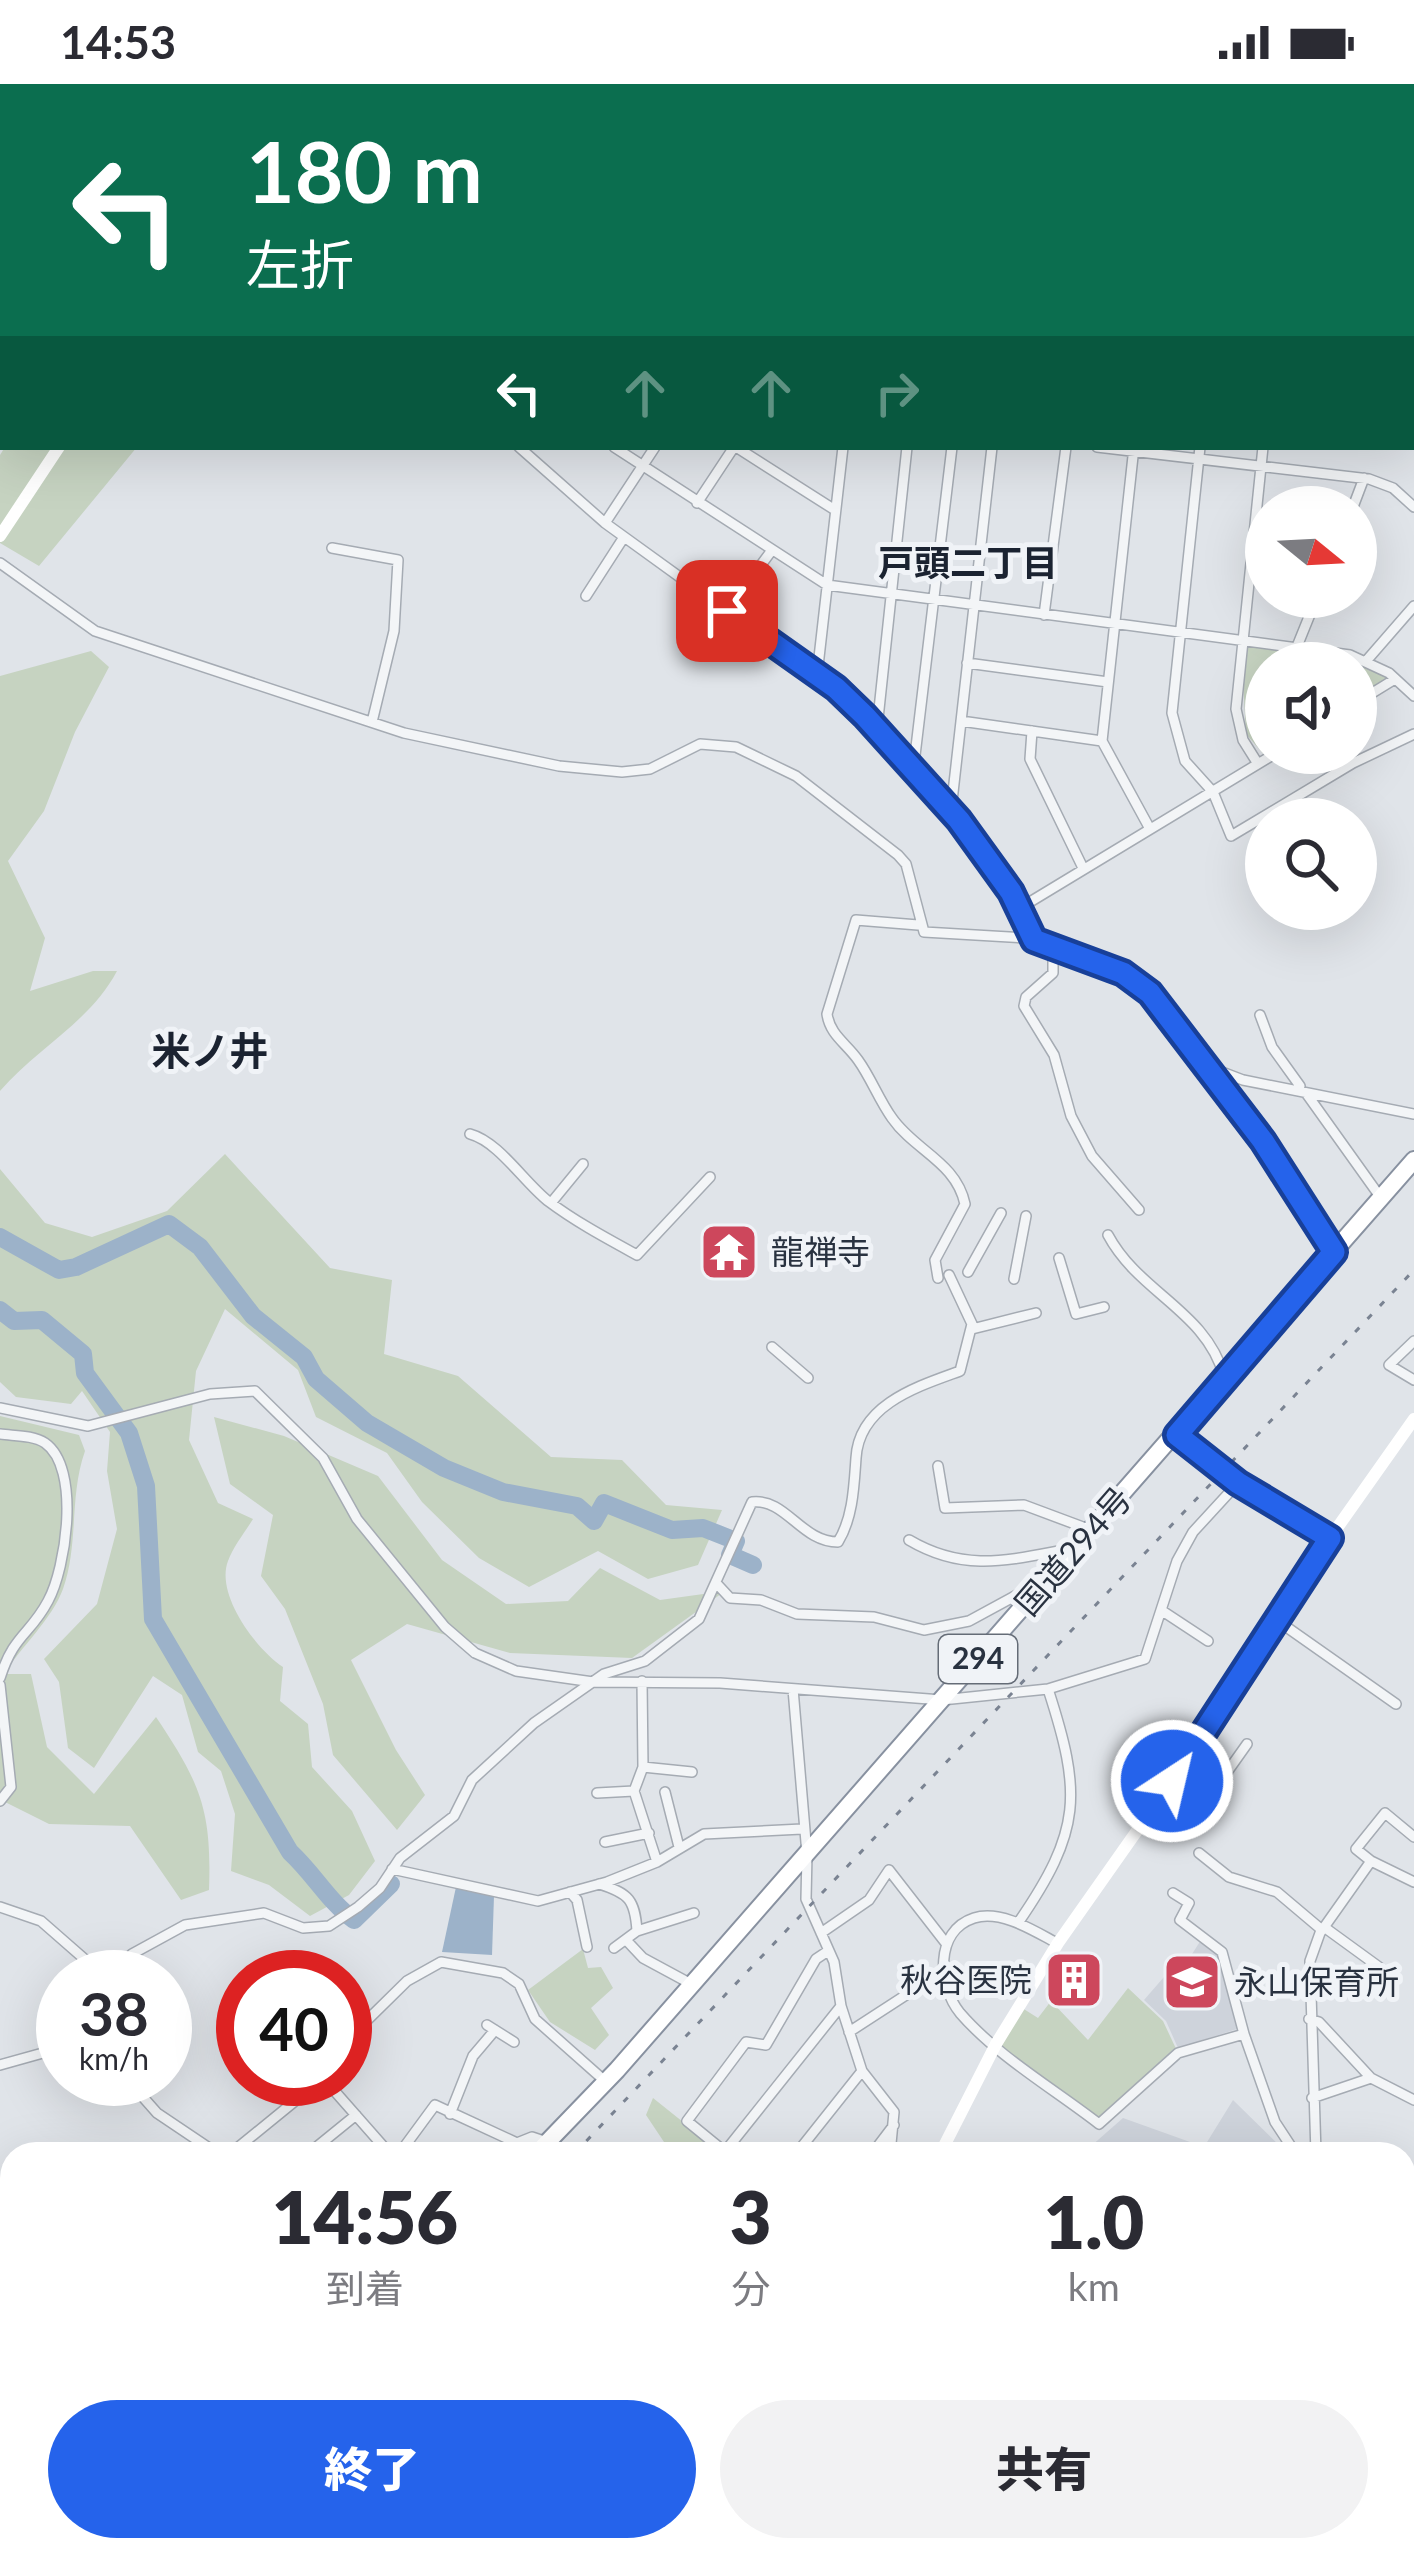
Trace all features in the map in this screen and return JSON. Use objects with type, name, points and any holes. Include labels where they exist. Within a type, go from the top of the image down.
[{"type":"highway","name":"国道294号","points":[[548,2142],[693,1985],[1414,1160]]},
{"type":"street","points":[[0,536],[57,450]]},
{"type":"street","points":[[522,450],[605,523],[817,675],[877,729],[951,810],[1020,908],[1034,940]]},
{"type":"street","points":[[618,450],[826,585],[1245,643]]},
{"type":"street","points":[[605,523],[653,450]]},
{"type":"street","points":[[697,503],[733,450]]},
{"type":"street","points":[[740,450],[835,510]]},
{"type":"street","points":[[817,675],[844,450]]},
{"type":"street","points":[[877,729],[908,450]]},
{"type":"street","points":[[913,772],[952,450]]},
{"type":"street","points":[[951,810],[992,450]]},
{"type":"street","points":[[1044,615],[1066,450]]},
{"type":"street","points":[[1150,830],[1102,741],[1134,450],[1200,452],[1261,466],[1364,478],[1393,488],[1414,507]]},
{"type":"street","points":[[1245,743],[1236,710],[1263,450]]},
{"type":"street","points":[[1200,452],[1172,713],[1185,761],[1213,792],[1232,836],[1353,763],[1389,751],[1414,734]]},
{"type":"street","points":[[1361,486],[1364,478]]},
{"type":"street","points":[[586,596],[624,537]]},
{"type":"street","points":[[332,548],[398,560],[394,631],[371,722]]},
{"type":"street","points":[[727,611],[772,550]]},
{"type":"street","points":[[0,563],[95,631],[452,745],[581,769],[641,771],[700,744],[752,753],[796,776],[886,842],[906,864],[918,925]]},
{"type":"street","points":[[1377,648],[1414,606]]},
{"type":"street","points":[[968,663],[1108,682]]},
{"type":"street","points":[[1377,668],[1414,696]]},
{"type":"street","points":[[1377,690],[1395,679]]},
{"type":"street","points":[[961,721],[1102,741]]},
{"type":"street","points":[[1032,731],[1030,759],[1083,868]]},
{"type":"street","points":[[1020,908],[1245,772]]},
{"type":"street","points":[[139,1950],[184,1925],[264,1913],[303,1928],[329,1926],[380,1888],[392,1869],[454,1816],[472,1780],[564,1699],[645,1661],[699,1619],[752,1502],[769,1503],[823,1541],[841,1539],[855,1490],[860,1440],[897,1397],[960,1371],[972,1330],[935,1260],[965,1204],[963,1193],[950,1171],[893,1121],[857,1059],[829,1028],[827,1014],[856,920],[918,925],[932,936],[1034,940],[1138,982],[1209,1066],[1334,1252]]},
{"type":"street","points":[[1053,950],[1053,974],[1026,997],[1024,1006],[1054,1055],[1071,1115],[1092,1156],[1139,1210]]},
{"type":"street","points":[[1260,1015],[1272,1047],[1381,1198]]},
{"type":"street","points":[[1209,1066],[1414,1114]]},
{"type":"street","points":[[470,1134],[483,1138],[550,1203],[637,1255],[710,1177]]},
{"type":"street","points":[[550,1203],[583,1164]]},
{"type":"street","points":[[968,1272],[1001,1213]]},
{"type":"street","points":[[1014,1279],[1026,1216]]},
{"type":"street","points":[[1108,1235],[1160,1296],[1208,1334],[1225,1378]]},
{"type":"street","points":[[1059,1258],[1076,1313],[1103,1307]]},
{"type":"street","points":[[972,1330],[1036,1313]]},
{"type":"street","points":[[1414,1341],[1389,1365],[1414,1380]]},
{"type":"street","points":[[772,1347],[808,1378]]},
{"type":"street","points":[[0,1408],[88,1426],[210,1394],[255,1391],[301,1431],[338,1476],[357,1519],[445,1627],[475,1653],[516,1672],[593,1682],[942,1700],[1048,1689],[1145,1659],[1177,1562],[1193,1532],[1238,1483]]},
{"type":"street","points":[[946,2142],[996,2044],[1058,1943],[1194,1750],[1330,1538],[1414,1418]]},
{"type":"street","points":[[0,1434],[39,1440],[58,1456],[66,1515],[65,1545],[53,1590],[46,1606],[14,1639],[0,1682],[11,1787],[0,1801]]},
{"type":"street","points":[[1177,1435],[1238,1483],[1330,1538]]},
{"type":"street","points":[[938,1466],[945,1508],[1024,1505],[1091,1530]]},
{"type":"street","points":[[909,1540],[941,1559],[996,1562],[1075,1548]]},
{"type":"street","points":[[717,1584],[730,1598],[761,1600],[796,1614],[874,1618],[924,1630],[969,1621],[1047,1580]]},
{"type":"street","points":[[1164,1612],[1208,1641]]},
{"type":"street","points":[[1278,1621],[1396,1704]]},
{"type":"street","points":[[642,1681],[643,1767],[634,1792],[657,1862]]},
{"type":"street","points":[[793,1689],[802,1828],[808,1854],[806,1900],[828,1951],[862,2071],[884,2092],[894,2125],[892,2142]]},
{"type":"street","points":[[1018,1923],[1068,1838],[1074,1800],[1048,1689]]},
{"type":"street","points":[[1194,1750],[1225,1775],[1247,1744]]},
{"type":"street","points":[[643,1767],[692,1772]]},
{"type":"street","points":[[597,1793],[634,1792]]},
{"type":"street","points":[[664,1792],[679,1847]]},
{"type":"street","points":[[1414,1837],[1385,1813],[1356,1849],[1371,1862],[1414,1882]]},
{"type":"street","points":[[392,1869],[538,1901],[657,1862],[704,1834],[802,1828]]},
{"type":"street","points":[[605,1842],[649,1833]]},
{"type":"street","points":[[1199,1853],[1228,1876],[1277,1892],[1390,1975]]},
{"type":"street","points":[[1315,2142],[1310,1961],[1323,1928],[1371,1862]]},
{"type":"street","points":[[821,1933],[869,1900],[889,1870],[946,1942]]},
{"type":"street","points":[[599,1884],[626,1892],[635,1904],[637,1931]]},
{"type":"street","points":[[570,1892],[577,1900],[587,1947]]},
{"type":"street","points":[[1173,1893],[1189,1903],[1180,1920],[1222,1952],[1244,2034],[1275,2122],[1288,2142]]},
{"type":"street","points":[[0,1907],[41,1921],[76,1950]]},
{"type":"street","points":[[614,1948],[637,1931],[694,1913]]},
{"type":"street","points":[[1053,1941],[1018,1923],[974,1918],[946,1942],[943,1971],[958,2011],[1099,2123],[1178,2053],[1244,2034]]},
{"type":"street","points":[[627,1941],[643,1958],[693,1985]]},
{"type":"street","points":[[711,2142],[687,2121],[746,2042],[766,2045],[816,1959],[828,1951]]},
{"type":"street","points":[[372,2015],[407,1981],[441,1962],[503,1972],[519,1984],[535,2019],[606,2082]]},
{"type":"street","points":[[849,2032],[943,1971]]},
{"type":"street","points":[[733,2142],[841,2006]]},
{"type":"street","points":[[1309,2019],[1319,2022],[1371,2078],[1414,2100]]},
{"type":"street","points":[[450,2114],[490,2027],[514,2042]]},
{"type":"street","points":[[0,2065],[36,2055]]},
{"type":"street","points":[[806,2142],[862,2071]]},
{"type":"street","points":[[1312,2098],[1371,2078]]},
{"type":"street","points":[[404,2142],[434,2105],[513,2142]]},
{"type":"street","points":[[151,2106],[200,2142]]},
{"type":"street","points":[[245,2142],[289,2106]]},
{"type":"street","points":[[348,2106],[382,2142]]},
{"type":"street","points":[[323,2142],[356,2115]]},
{"type":"street","points":[[881,2142],[894,2125]]},
{"type":"shaded area","name":"永山保育所","points":[[1201,1940],[1217,1953],[1237,2029],[1178,2048],[1166,2021],[1144,2000],[1177,1962],[1185,1965]]},
{"type":"shaded area","points":[[1233,2100],[1276,2142],[1207,2142]]},
{"type":"shaded area","points":[[1123,2118],[1190,2142],[1096,2142]]},
{"type":"green space","points":[[3,450],[135,450],[39,566],[0,543]]},
{"type":"green space","points":[[1241,643],[1245,643],[1245,716]]},
{"type":"green space","points":[[91,651],[109,667],[75,732],[44,811],[8,861],[45,938],[30,991],[93,971],[117,971],[93,1005],[0,1091],[0,676]]},
{"type":"green space","points":[[1377,669],[1395,679],[1377,690]]},
{"type":"green space","points":[[225,1154],[330,1268],[392,1280],[384,1354],[458,1376],[551,1457],[622,1460],[666,1505],[722,1510],[698,1565],[648,1579],[598,1551],[529,1587],[479,1558],[422,1502],[387,1453],[316,1417],[298,1370],[225,1309],[196,1371],[189,1440],[218,1503],[253,1519],[228,1561],[227,1590],[251,1635],[283,1667],[280,1701],[308,1724],[312,1767],[352,1811],[375,1861],[349,1895],[310,1916],[269,1885],[231,1871],[235,1814],[221,1771],[198,1752],[182,1695],[153,1676],[94,1768],[68,1748],[59,1682],[44,1659],[97,1604],[117,1529],[107,1471],[110,1432],[82,1391],[71,1404],[16,1397],[0,1382],[0,1169],[45,1223],[92,1237],[167,1211]]},
{"type":"green space","points":[[0,1416],[79,1435],[85,1451],[63,1589],[4,1674],[31,1674],[47,1747],[94,1794],[156,1717],[200,1798],[208,1838],[209,1890],[181,1900],[130,1826],[49,1824],[3,1801],[0,1804]]},
{"type":"green space","points":[[214,1417],[284,1436],[378,1476],[442,1560],[506,1604],[568,1601],[600,1568],[660,1600],[725,1591],[632,1658],[510,1653],[407,1624],[351,1660],[396,1750],[425,1795],[397,1830],[333,1755],[323,1704],[285,1609],[261,1576],[273,1515],[230,1484]]},
{"type":"green space","points":[[583,1949],[588,1968],[601,1967],[613,1988],[591,2008],[609,2035],[595,2050],[550,2022],[528,1990]]},
{"type":"green space","points":[[1128,1988],[1163,2021],[1178,2053],[1099,2124],[996,2044],[1019,2006],[1038,2018],[1051,2001],[1088,2040]]},
{"type":"green space","points":[[653,2098],[708,2142],[664,2142],[646,2115]]},
{"type":"water","points":[[456,1887],[494,1896],[492,1955],[442,1952]]},
{"type":"waterway","points":[[0,1237],[59,1270],[76,1267],[169,1224],[200,1247],[253,1316],[304,1357],[316,1379],[367,1423],[444,1468],[503,1492],[577,1506],[594,1521],[604,1503],[672,1530],[703,1528],[736,1541],[730,1555],[753,1565]]},
{"type":"waterway","points":[[0,1310],[14,1321],[42,1320],[83,1354],[85,1373],[129,1433],[146,1486],[153,1619],[290,1852],[354,1920],[391,1884]]},
{"type":"railway","points":[[585,2142],[1414,1270]]},
{"type":"place","name":"龍禅寺","points":[[729,1252]]},
{"type":"place","name":"秋谷医院","points":[[1074,1980]]},
{"type":"place","name":"永山保育所","points":[[1192,1982]]},
{"type":"district","name":"戸頭二丁目","points":[[968,563]]},
{"type":"district","name":"米ノ井","points":[[210,1051]]},
{"type":"route","points":[[727,611],[836,688],[865,716],[959,820],[1011,892],[1034,940],[1123,973],[1150,993],[1263,1141],[1334,1252],[1177,1435],[1238,1483],[1330,1538],[1229,1700],[1172,1781]]}]
